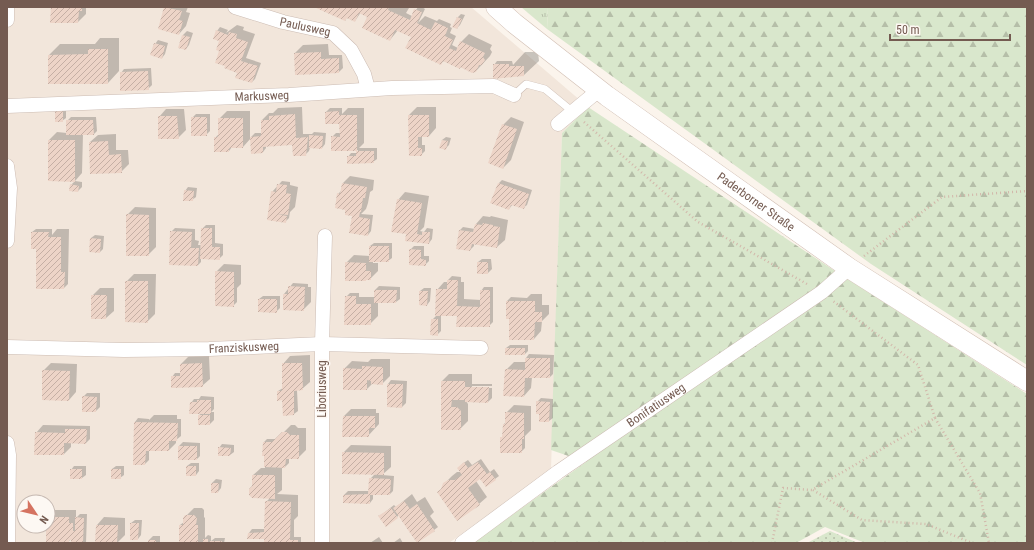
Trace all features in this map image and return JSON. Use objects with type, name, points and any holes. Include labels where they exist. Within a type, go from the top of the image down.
[{"type":"main road","name":"Paderborner Straße","points":[[496,7],[599,90],[849,268],[1027,381]]},
{"type":"street","points":[[7,7],[7,20]]},
{"type":"street","name":"Paulusweg","points":[[235,7],[283,22],[333,33],[351,50],[364,74],[368,89]]},
{"type":"street","name":"Markusweg","points":[[7,106],[290,95],[368,89],[494,86],[514,95]]},
{"type":"street","points":[[558,124],[599,90]]},
{"type":"street","points":[[7,166],[10,188],[7,241]]},
{"type":"street","name":"Liboriusweg","points":[[322,543],[322,344],[325,236]]},
{"type":"street","name":"Bonifatiusweg","points":[[462,543],[558,472],[822,292],[849,268]]},
{"type":"street","name":"Franziskusweg","points":[[7,347],[135,350],[209,349],[322,344],[481,348]]},
{"type":"street","points":[[7,443],[8,543]]},
{"type":"lane","points":[[514,95],[526,84],[545,89],[573,112]]},
{"type":"path","points":[[849,268],[942,197],[1027,191]]},
{"type":"path","points":[[935,418],[980,493],[989,543]]},
{"type":"path","points":[[812,490],[862,520],[926,524],[972,543]]},
{"type":"shaded area","points":[[7,7],[471,7],[588,107],[562,133],[551,469],[449,543],[13,543],[7,490]]},
{"type":"green space","points":[[521,7],[548,7],[547,29]]},
{"type":"green space","points":[[548,7],[1027,7],[1027,365],[871,264],[547,29]]},
{"type":"green space","points":[[588,107],[832,269],[1027,394],[1027,543],[865,543],[825,527],[796,543],[473,543],[586,462],[551,450],[562,133]]},
{"type":"green space","points":[[830,531],[858,543],[807,543]]},
{"type":"building","points":[[51,7],[82,7],[82,11],[79,11],[78,23],[50,23]]},
{"type":"building","points":[[164,7],[182,11],[179,20],[183,21],[179,35],[158,29]]},
{"type":"building","points":[[314,7],[389,7],[388,10],[410,20],[414,9],[422,12],[417,23],[431,30],[435,22],[448,28],[445,36],[453,40],[449,48],[456,51],[460,41],[485,53],[483,57],[485,60],[482,65],[479,65],[476,72],[472,73],[443,61],[441,65],[405,48],[411,37],[395,30],[390,41],[362,28],[367,17],[359,13],[355,22],[347,18],[345,21]]},
{"type":"building","points":[[457,17],[462,19],[457,29],[452,27]]},
{"type":"building","points":[[216,30],[228,35],[229,32],[237,34],[236,38],[248,42],[241,61],[258,66],[252,83],[235,78],[237,73],[224,68],[225,66],[215,63],[219,51],[216,50],[219,41],[213,39]]},
{"type":"building","points":[[182,35],[190,37],[186,50],[178,48]]},
{"type":"building","points":[[154,43],[165,46],[162,59],[150,55]]},
{"type":"building","points":[[88,49],[108,49],[108,84],[48,84],[48,55],[88,54]]},
{"type":"building","points":[[321,52],[321,59],[339,58],[339,73],[295,75],[294,53]]},
{"type":"building","points":[[493,64],[524,66],[524,76],[493,79]]},
{"type":"building","points":[[148,71],[149,90],[120,91],[120,72]]},
{"type":"building","points":[[55,110],[63,110],[63,122],[55,122]]},
{"type":"building","points":[[339,111],[339,115],[357,115],[357,151],[374,151],[374,163],[347,164],[347,156],[356,156],[356,151],[331,151],[331,136],[340,137],[339,124],[325,124],[325,112]]},
{"type":"building","points":[[295,114],[296,138],[308,137],[306,156],[293,156],[292,145],[263,147],[263,153],[251,154],[250,137],[261,136],[261,120],[269,120],[269,116]]},
{"type":"building","points":[[408,115],[429,115],[429,137],[418,137],[418,148],[422,148],[422,156],[409,156]]},
{"type":"building","points":[[158,116],[177,116],[179,139],[158,139]]},
{"type":"building","points":[[191,117],[207,117],[207,136],[191,136]]},
{"type":"building","points":[[218,118],[243,118],[243,148],[229,148],[229,152],[214,152],[214,137],[218,137]]},
{"type":"building","points":[[66,120],[93,120],[94,135],[66,135]]},
{"type":"building","points":[[502,124],[517,129],[503,169],[488,163]]},
{"type":"building","points":[[309,135],[323,136],[322,149],[309,148]]},
{"type":"building","points":[[48,140],[75,140],[75,182],[48,181]]},
{"type":"building","points":[[442,140],[448,141],[446,150],[439,148]]},
{"type":"building","points":[[108,141],[109,155],[121,154],[122,173],[90,174],[89,142]]},
{"type":"building","points":[[342,183],[367,187],[359,217],[370,219],[368,236],[349,233],[352,216],[345,215],[345,210],[335,208],[337,193],[340,194]]},
{"type":"building","points":[[498,183],[529,194],[524,209],[511,205],[509,210],[490,203]]},
{"type":"building","points":[[70,184],[79,186],[78,192],[69,191]]},
{"type":"building","points":[[277,184],[287,185],[286,193],[291,194],[288,215],[277,214],[287,216],[286,223],[267,220],[271,191],[276,192]]},
{"type":"building","points":[[184,190],[194,191],[193,201],[183,201]]},
{"type":"building","points":[[397,199],[422,203],[417,234],[422,235],[422,232],[430,232],[429,244],[405,241],[406,234],[391,232]]},
{"type":"building","points":[[126,214],[149,215],[149,256],[126,256]]},
{"type":"building","points":[[483,223],[500,227],[497,248],[472,244],[470,251],[456,249],[459,230],[473,232],[475,224],[482,225]]},
{"type":"building","points":[[201,228],[212,228],[212,247],[220,247],[220,260],[200,259]]},
{"type":"building","points":[[170,231],[192,232],[191,248],[199,248],[198,266],[169,265]]},
{"type":"building","points":[[31,232],[49,232],[48,237],[61,237],[61,272],[65,272],[64,289],[36,289],[36,249],[31,249]]},
{"type":"building","points":[[90,238],[101,239],[100,253],[89,252]]},
{"type":"building","points":[[369,246],[389,246],[389,262],[369,262]]},
{"type":"building","points":[[409,249],[421,250],[421,259],[426,260],[426,266],[409,265]]},
{"type":"building","points":[[345,262],[366,263],[366,271],[371,271],[371,280],[345,281]]},
{"type":"building","points":[[477,262],[488,262],[488,274],[477,274]]},
{"type":"building","points":[[215,271],[234,272],[234,307],[215,306]]},
{"type":"building","points":[[447,280],[458,280],[457,306],[480,307],[480,290],[490,290],[490,327],[456,327],[457,316],[435,316],[436,289],[447,289]]},
{"type":"building","points":[[125,281],[148,281],[148,323],[125,322]]},
{"type":"building","points":[[288,286],[305,287],[304,311],[283,310],[283,294],[288,294]]},
{"type":"building","points":[[374,290],[397,290],[396,303],[374,303]]},
{"type":"building","points":[[419,291],[428,291],[427,306],[419,305]]},
{"type":"building","points":[[91,295],[107,295],[106,319],[91,319]]},
{"type":"building","points":[[345,296],[356,296],[356,304],[371,304],[371,325],[344,325]]},
{"type":"building","points":[[258,299],[277,299],[277,313],[258,312]]},
{"type":"building","points":[[506,301],[535,301],[535,312],[542,312],[542,322],[535,322],[534,340],[509,340],[509,319],[506,319]]},
{"type":"building","points":[[431,319],[438,319],[438,336],[430,335]]},
{"type":"building","points":[[505,348],[525,348],[525,355],[505,355]]},
{"type":"building","points":[[525,358],[550,358],[550,378],[525,378],[524,397],[503,396],[505,369],[525,370]]},
{"type":"building","points":[[202,363],[203,387],[171,388],[171,376],[180,376],[180,364]]},
{"type":"building","points":[[282,363],[302,363],[303,390],[294,391],[294,415],[283,416],[282,400],[277,401],[277,391],[282,391]]},
{"type":"building","points":[[362,366],[383,367],[383,385],[371,384],[371,381],[367,380],[367,390],[343,390],[343,368],[362,369]]},
{"type":"building","points":[[42,370],[70,371],[69,401],[42,400]]},
{"type":"building","points":[[441,381],[465,381],[465,387],[489,387],[488,403],[452,400],[451,407],[457,407],[461,411],[461,430],[441,430]]},
{"type":"building","points":[[387,384],[403,384],[402,408],[387,407]]},
{"type":"building","points":[[82,396],[97,397],[96,412],[82,412]]},
{"type":"building","points":[[197,400],[211,400],[211,414],[189,414],[190,402],[197,402]]},
{"type":"building","points":[[536,401],[550,402],[549,422],[539,422],[539,414],[536,414]]},
{"type":"building","points":[[505,412],[524,413],[524,439],[522,439],[522,453],[500,453],[500,437],[502,437],[503,424],[505,424]]},
{"type":"building","points":[[198,415],[210,415],[210,425],[198,425]]},
{"type":"building","points":[[343,416],[375,416],[375,428],[369,428],[369,437],[342,437]]},
{"type":"building","points":[[134,422],[178,423],[177,441],[169,441],[169,451],[146,451],[145,465],[133,465]]},
{"type":"building","points":[[65,429],[87,429],[86,444],[64,443],[64,455],[34,455],[35,432],[65,433]]},
{"type":"building","points":[[282,432],[287,432],[290,435],[299,435],[299,459],[286,459],[285,468],[264,467],[264,456],[262,456],[263,442],[272,442]]},
{"type":"building","points":[[178,446],[197,446],[197,460],[178,460]]},
{"type":"building","points":[[218,447],[231,448],[230,456],[218,456]]},
{"type":"building","points":[[342,452],[384,453],[384,475],[342,474]]},
{"type":"building","points":[[464,462],[468,468],[478,462],[487,474],[490,472],[496,480],[486,487],[480,479],[468,488],[480,505],[457,521],[437,492],[441,489],[443,483],[448,480],[455,480],[462,475],[457,468]]},
{"type":"building","points":[[186,466],[196,466],[196,476],[186,476]]},
{"type":"building","points":[[70,469],[82,469],[82,479],[70,479]]},
{"type":"building","points":[[111,469],[121,469],[121,479],[111,479]]},
{"type":"building","points":[[252,475],[275,475],[275,499],[252,498],[249,495],[249,489],[252,486]]},
{"type":"building","points":[[369,478],[391,479],[390,495],[370,495],[370,504],[343,503],[343,495],[368,494]]},
{"type":"building","points":[[211,483],[219,483],[218,493],[211,493]]},
{"type":"building","points":[[265,501],[291,502],[290,540],[298,540],[298,543],[264,543],[264,539],[247,539],[248,533],[264,532]]},
{"type":"building","points":[[404,501],[410,509],[417,504],[435,531],[417,543],[393,508]]},
{"type":"building","points":[[391,508],[398,518],[386,527],[378,516]]},
{"type":"building","points":[[185,515],[194,515],[197,518],[196,525],[198,525],[198,543],[179,543],[179,525],[183,525],[183,518]]},
{"type":"building","points":[[56,517],[69,517],[69,523],[73,523],[73,531],[75,531],[75,517],[84,518],[83,543],[71,543],[71,540],[69,540],[69,542],[46,542],[46,534],[56,534]]},
{"type":"building","points":[[130,523],[139,523],[138,540],[130,540]]},
{"type":"building","points":[[96,525],[118,525],[117,543],[95,543]]},
{"type":"building","points":[[203,539],[208,539],[208,543],[203,543]]},
{"type":"building","points":[[148,540],[156,540],[156,543],[148,543]]},
{"type":"building","points":[[210,541],[222,541],[222,543],[210,543]]}]
